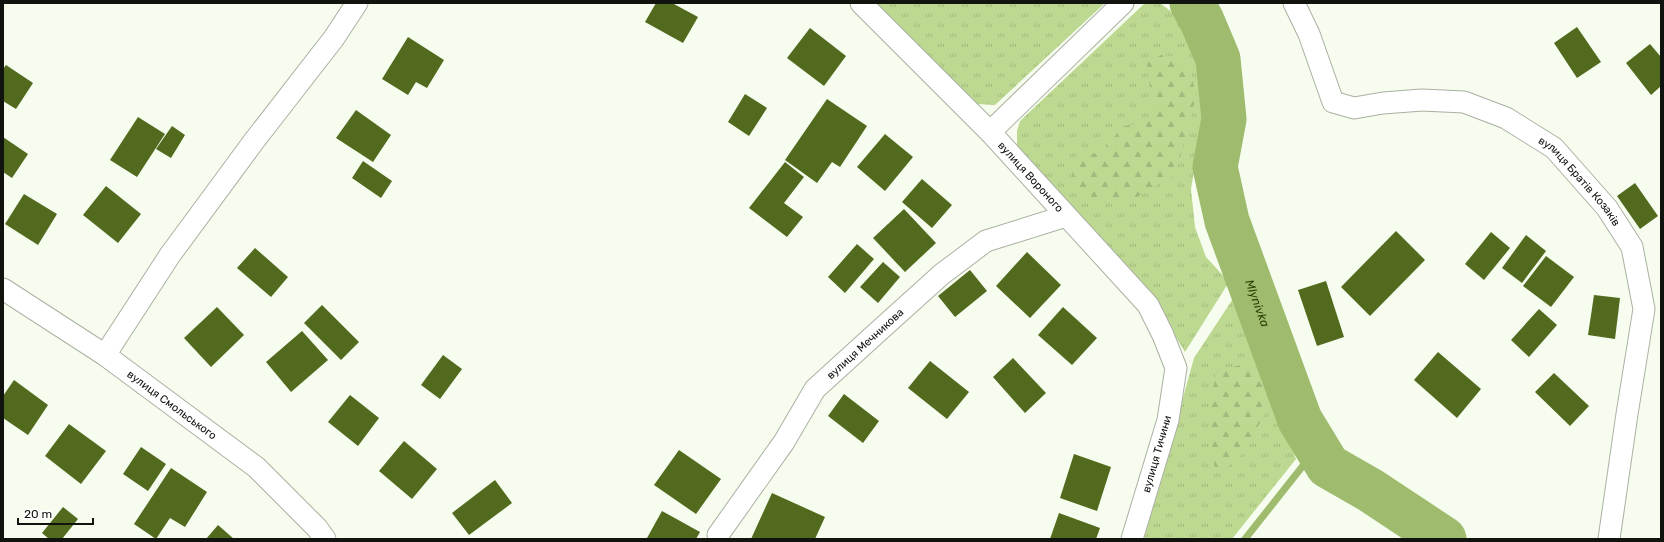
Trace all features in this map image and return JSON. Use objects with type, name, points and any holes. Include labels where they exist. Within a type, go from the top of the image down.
[{"type":"street","points":[[105,355],[170,255],[254,141],[334,38],[357,3]]},
{"type":"street","name":"вулиця Вороного","points":[[861,3],[990,132],[1148,305],[1163,335],[1176,368]]},
{"type":"street","points":[[990,132],[1123,3]]},
{"type":"street","name":"вулиця Братів Козаків","points":[[1294,3],[1308,34],[1333,102],[1354,108],[1383,103],[1422,100],[1464,102],[1506,118],[1554,148],[1607,208],[1632,246],[1644,309],[1609,539]]},
{"type":"street","name":"вулиця Мечникова","points":[[718,536],[784,442],[815,389],[831,374],[942,274],[986,242],[1066,216]]},
{"type":"street","name":"вулиця Смольського","points":[[3,289],[105,355],[256,467],[317,528],[325,539]]},
{"type":"street","name":"вулиця Тичини","points":[[1132,539],[1168,420],[1176,368]]},
{"type":"green space","points":[[870,3],[1105,3],[995,105],[977,104]]},
{"type":"green space","points":[[1145,3],[1160,3],[1182,20],[1204,51],[1206,91],[1204,135],[1195,165],[1191,189],[1195,227],[1206,257],[1229,282],[1185,352],[1150,295],[1017,147],[1017,131],[1020,121]]},
{"type":"green space","points":[[1161,55],[1178,57],[1190,67],[1196,97],[1176,173],[1134,199],[1103,202],[1072,190],[1073,157],[1102,152],[1123,126],[1139,124],[1153,114],[1147,63]]},
{"type":"green space","points":[[1238,291],[1296,459],[1232,539],[1144,539],[1194,358]]},
{"type":"green space","points":[[1255,362],[1274,373],[1278,392],[1238,460],[1221,470],[1214,466],[1209,407],[1217,370]]},
{"type":"building","points":[[656,3],[672,3],[698,17],[683,43],[645,22]]},
{"type":"building","points":[[1577,27],[1601,62],[1577,78],[1554,43]]},
{"type":"building","points":[[810,28],[846,56],[824,86],[787,58]]},
{"type":"building","points":[[408,37],[444,60],[427,88],[416,82],[408,95],[382,79]]},
{"type":"building","points":[[1650,44],[1661,57],[1661,86],[1651,95],[1626,63]]},
{"type":"building","points":[[6,65],[33,83],[16,109],[3,101],[3,69]]},
{"type":"building","points":[[745,94],[767,108],[749,136],[728,122]]},
{"type":"building","points":[[827,99],[867,126],[840,167],[832,162],[817,183],[785,160]]},
{"type":"building","points":[[356,110],[391,135],[373,162],[336,138]]},
{"type":"building","points":[[138,117],[165,134],[137,177],[110,160]]},
{"type":"building","points":[[172,126],[185,135],[171,158],[156,149]]},
{"type":"building","points":[[885,134],[913,157],[885,191],[857,167]]},
{"type":"building","points":[[3,137],[28,154],[12,178],[3,172]]},
{"type":"building","points":[[363,161],[392,181],[381,198],[352,178]]},
{"type":"building","points":[[785,162],[804,177],[784,203],[803,217],[787,237],[749,208]]},
{"type":"building","points":[[922,179],[952,205],[932,228],[902,202]]},
{"type":"building","points":[[1635,183],[1658,216],[1640,229],[1617,196]]},
{"type":"building","points":[[106,186],[141,214],[118,243],[83,215]]},
{"type":"building","points":[[24,194],[57,214],[38,245],[5,224]]},
{"type":"building","points":[[904,209],[936,243],[905,272],[873,238]]},
{"type":"building","points":[[1396,231],[1425,260],[1370,316],[1341,287]]},
{"type":"building","points":[[1491,232],[1510,248],[1484,280],[1465,264]]},
{"type":"building","points":[[1526,235],[1546,251],[1522,283],[1502,268]]},
{"type":"building","points":[[857,244],[874,259],[845,293],[828,277]]},
{"type":"building","points":[[255,248],[288,277],[271,297],[237,268]]},
{"type":"building","points":[[1027,252],[1061,285],[1030,318],[996,286]]},
{"type":"building","points":[[1546,256],[1574,277],[1551,307],[1523,286]]},
{"type":"building","points":[[883,262],[900,277],[878,303],[860,287]]},
{"type":"building","points":[[970,270],[987,291],[955,317],[938,296]]},
{"type":"building","points":[[1326,281],[1344,337],[1317,346],[1298,290]]},
{"type":"building","points":[[1594,295],[1620,298],[1615,339],[1588,335]]},
{"type":"building","points":[[322,305],[359,342],[341,360],[304,323]]},
{"type":"building","points":[[217,307],[244,335],[211,367],[184,338]]},
{"type":"building","points":[[1063,307],[1097,338],[1072,365],[1038,335]]},
{"type":"building","points":[[1539,309],[1557,325],[1529,357],[1511,340]]},
{"type":"building","points":[[302,331],[328,360],[291,392],[266,362]]},
{"type":"building","points":[[1438,352],[1481,389],[1457,418],[1414,380]]},
{"type":"building","points":[[443,355],[462,369],[440,399],[421,385]]},
{"type":"building","points":[[1013,358],[1046,393],[1025,413],[993,377]]},
{"type":"building","points":[[930,361],[969,392],[947,419],[908,388]]},
{"type":"building","points":[[1554,373],[1589,406],[1570,426],[1535,392]]},
{"type":"building","points":[[14,380],[48,405],[28,435],[3,418],[3,396]]},
{"type":"building","points":[[844,394],[879,421],[863,443],[828,416]]},
{"type":"building","points":[[350,395],[379,418],[358,446],[328,422]]},
{"type":"building","points":[[69,424],[106,451],[81,484],[45,456]]},
{"type":"building","points":[[404,441],[437,469],[412,499],[379,471]]},
{"type":"building","points":[[141,447],[166,464],[148,491],[123,474]]},
{"type":"building","points":[[679,450],[721,479],[696,514],[654,485]]},
{"type":"building","points":[[1074,454],[1111,467],[1097,511],[1060,498]]},
{"type":"building","points":[[171,468],[207,492],[185,527],[170,518],[156,539],[134,524]]},
{"type":"building","points":[[495,480],[512,503],[469,535],[452,513]]},
{"type":"building","points":[[772,493],[825,517],[815,539],[751,539]]},
{"type":"building","points":[[63,507],[78,519],[62,539],[49,539],[42,533]]},
{"type":"building","points":[[662,511],[700,532],[696,539],[647,538]]},
{"type":"building","points":[[1059,513],[1100,528],[1096,539],[1050,539]]},
{"type":"building","points":[[218,525],[234,539],[206,539]]},
{"type":"waterway","name":"Mlynivka","points":[[1192,3],[1202,21],[1218,59],[1224,119],[1215,167],[1227,221],[1300,420],[1328,466],[1370,490],[1444,539]]},
{"type":"waterway","points":[[1245,539],[1317,448]]}]
